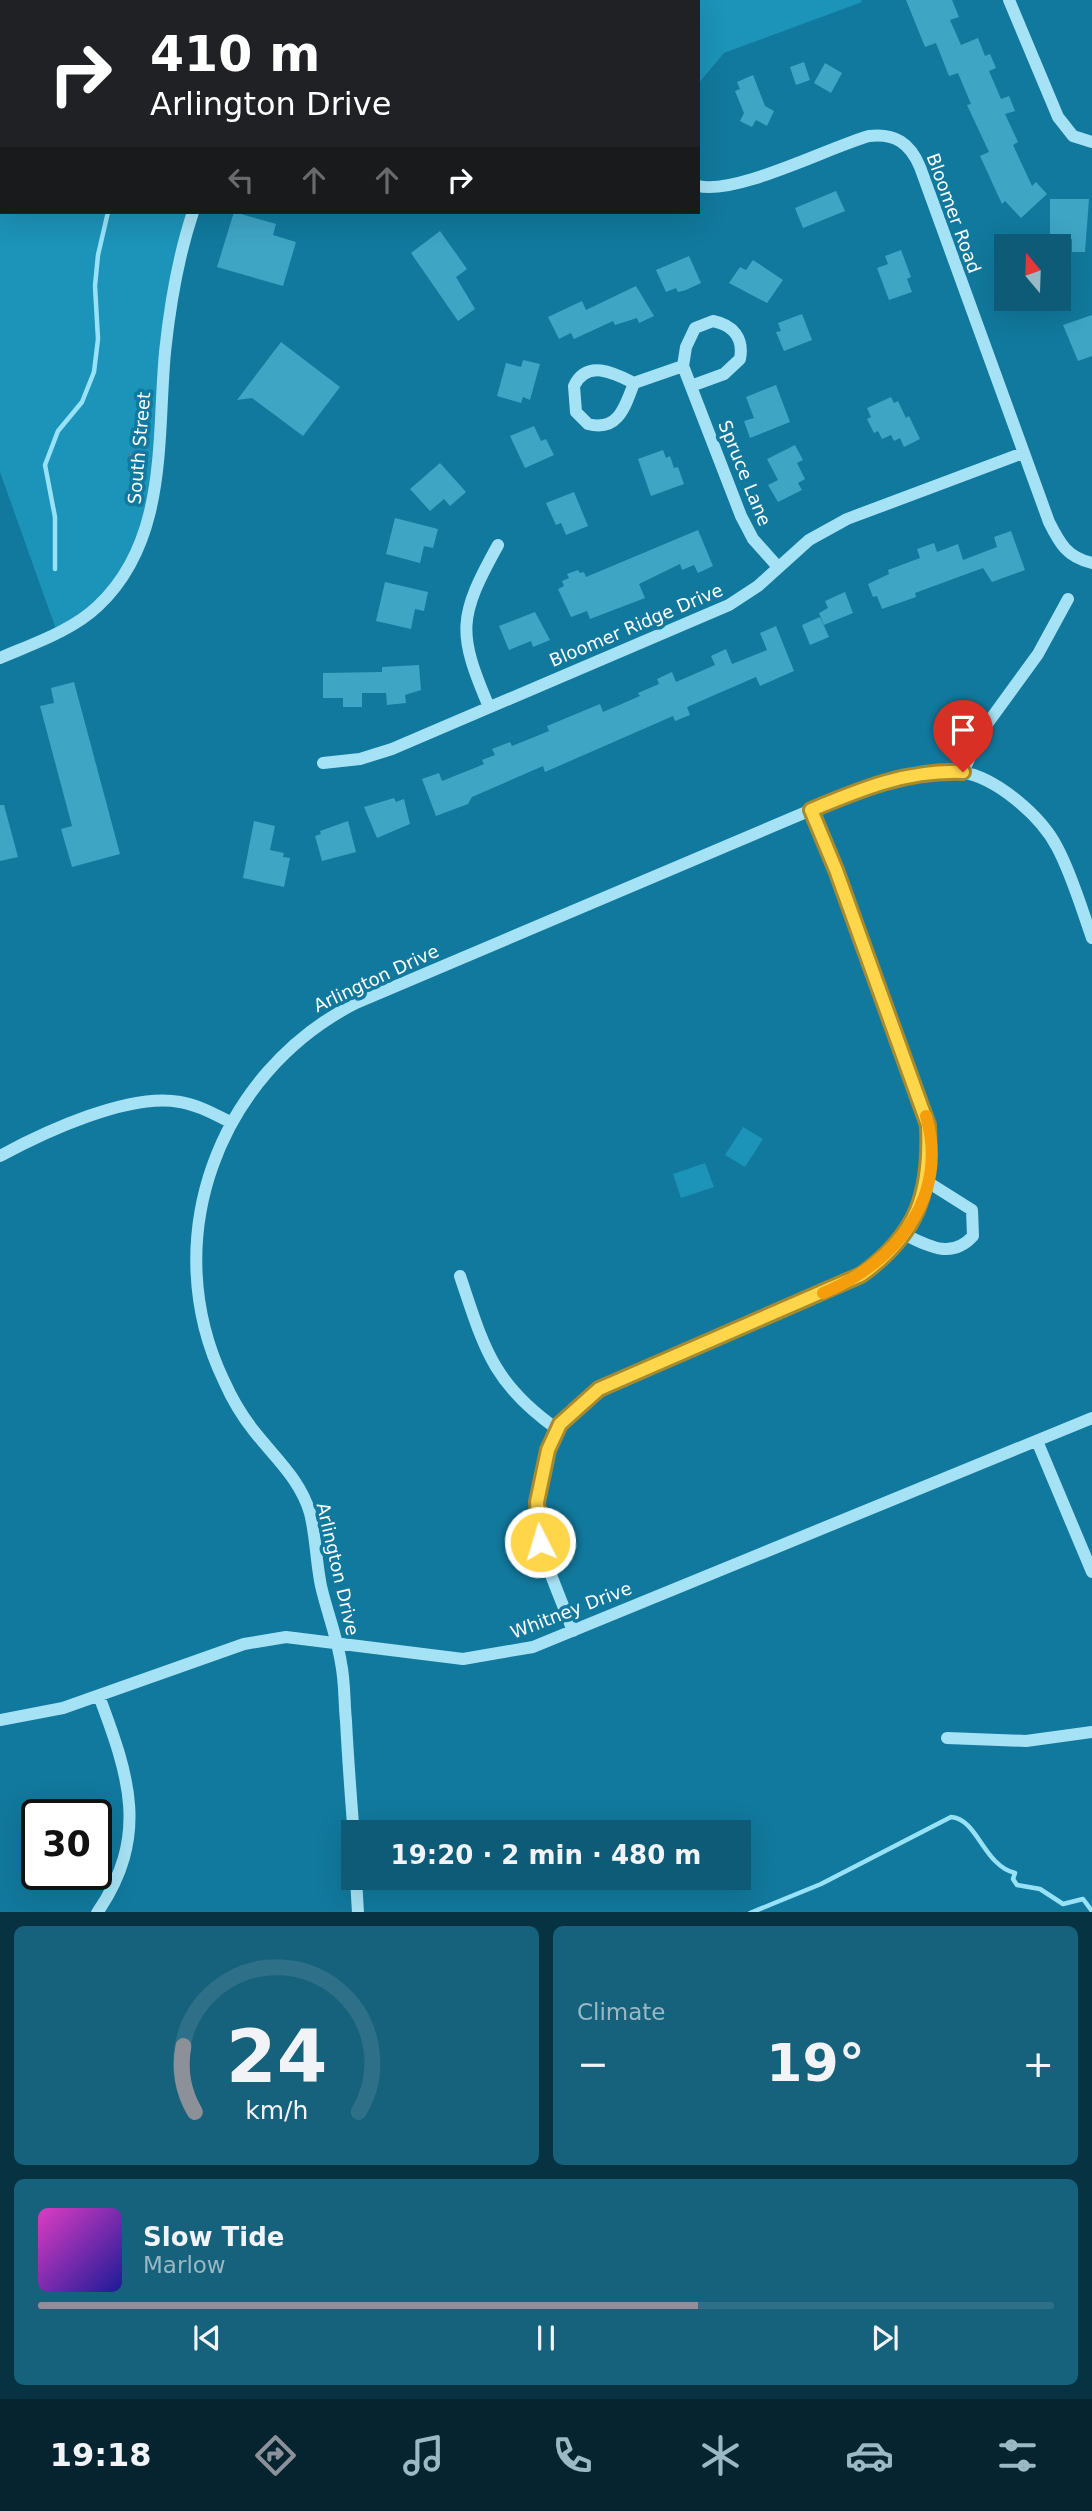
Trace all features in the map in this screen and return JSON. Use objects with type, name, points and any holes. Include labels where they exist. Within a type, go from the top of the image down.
[{"type":"street","points":[[1009,0],[1058,117],[1073,136],[1092,142]]},
{"type":"street","name":"Bloomer Road","points":[[700,187],[708,189],[733,185],[869,136],[891,136],[907,145],[919,167],[1023,453],[1061,546],[1069,554],[1092,563]]},
{"type":"street","name":"South Street","points":[[0,658],[57,632],[96,608],[136,556],[153,500],[171,303],[193,214]]},
{"type":"street","points":[[634,383],[623,413],[607,425],[588,424],[576,412],[572,394],[577,380],[583,374],[608,371],[634,383],[683,366],[689,337],[699,325],[713,321],[723,323],[737,334],[741,351],[733,368],[691,386]]},
{"type":"street","name":"Spruce Lane","points":[[683,366],[741,516],[753,538],[778,567]]},
{"type":"street","name":"Bloomer Ridge Drive","points":[[323,763],[360,759],[392,749],[729,605],[758,586],[809,540],[847,519],[1023,453]]},
{"type":"street","points":[[489,708],[470,660],[464,626],[467,606],[498,545]]},
{"type":"street","points":[[1068,600],[1038,654],[982,731],[963,772],[981,779],[1027,807],[1043,825],[1062,857],[1092,938]]},
{"type":"street","name":"Arlington Drive","points":[[353,1820],[342,1666],[321,1586],[310,1514],[301,1489],[237,1406],[210,1347],[203,1320],[197,1260],[201,1211],[212,1162],[230,1122],[278,1060],[326,1018],[663,871],[896,777],[925,772],[963,772]]},
{"type":"street","points":[[573,1631],[549,1570],[537,1517],[541,1477],[557,1429],[599,1389],[861,1275],[883,1260],[906,1235],[926,1181],[930,1163],[925,1114],[811,810]]},
{"type":"street","points":[[0,1156],[103,1111],[140,1101],[179,1101],[230,1122]]},
{"type":"street","points":[[906,1235],[941,1250],[954,1249],[973,1236],[972,1210],[926,1181]]},
{"type":"street","points":[[460,1276],[483,1347],[494,1367],[524,1404],[557,1429]]},
{"type":"street","name":"Whitney Drive","points":[[0,1720],[63,1708],[244,1644],[286,1637],[463,1659],[533,1647],[1092,1418]]},
{"type":"street","points":[[1037,1441],[1092,1573]]},
{"type":"street","points":[[98,1912],[111,1892],[123,1862],[131,1825],[130,1789],[124,1763],[99,1696]]},
{"type":"street","points":[[947,1738],[1026,1741],[1092,1732]]},
{"type":"street","points":[[357,1890],[358,1912]]},
{"type":"shaded area","points":[[700,0],[862,2],[724,53],[700,82]]},
{"type":"shaded area","points":[[0,214],[192,214],[180,258],[153,500],[114,589],[57,632],[0,472]]},
{"type":"shaded area","points":[[743,1127],[763,1139],[745,1167],[725,1155]]},
{"type":"shaded area","points":[[705,1163],[714,1187],[681,1198],[673,1174]]},
{"type":"building","points":[[906,0],[952,0],[959,17],[950,20],[961,45],[978,38],[985,56],[990,54],[996,68],[989,71],[1001,99],[1009,96],[1015,111],[1005,114],[1018,142],[1013,145],[1032,186],[1036,182],[1047,194],[1021,218],[1005,201],[1002,204],[980,156],[989,152],[967,105],[971,104],[958,73],[949,76],[936,43],[925,47]]},
{"type":"building","points":[[804,62],[810,80],[796,85],[790,67]]},
{"type":"building","points":[[825,63],[842,73],[831,93],[814,83]]},
{"type":"building","points":[[753,75],[765,106],[774,111],[767,126],[756,120],[752,127],[740,121],[744,113],[735,91],[740,89],[737,82]]},
{"type":"building","points":[[836,191],[845,211],[803,228],[795,208]]},
{"type":"building","points":[[1050,199],[1089,199],[1085,252],[1072,252],[1071,234],[1050,234]]},
{"type":"building","points":[[233,214],[276,224],[273,235],[296,242],[283,286],[217,267]]},
{"type":"building","points":[[440,231],[467,269],[456,277],[475,309],[458,321],[411,253]]},
{"type":"building","points":[[901,250],[911,277],[907,279],[912,292],[889,300],[877,268],[888,264],[885,256]]},
{"type":"building","points":[[689,256],[701,283],[686,290],[678,292],[676,288],[666,292],[656,270]]},
{"type":"building","points":[[753,260],[783,280],[767,303],[729,283],[740,267],[746,270]]},
{"type":"building","points":[[636,286],[654,316],[639,323],[637,318],[615,325],[613,321],[574,339],[571,333],[559,339],[548,317],[582,301],[586,310]]},
{"type":"building","points":[[802,314],[812,340],[784,351],[776,332],[781,331],[778,323]]},
{"type":"building","points":[[1092,315],[1092,356],[1078,361],[1063,325]]},
{"type":"building","points":[[281,342],[340,387],[303,436],[252,398],[237,400]]},
{"type":"building","points":[[523,360],[540,364],[530,400],[523,397],[521,403],[497,396],[506,363],[521,367]]},
{"type":"building","points":[[776,385],[790,422],[750,438],[744,421],[754,418],[746,397]]},
{"type":"building","points":[[891,397],[894,403],[898,401],[906,418],[909,416],[920,439],[904,447],[900,438],[894,441],[891,435],[882,439],[878,431],[874,433],[867,419],[871,417],[867,408]]},
{"type":"building","points":[[534,426],[541,441],[546,439],[554,455],[525,468],[510,436]]},
{"type":"building","points":[[795,445],[803,460],[797,463],[805,479],[798,483],[802,490],[778,502],[768,485],[778,480],[767,459]]},
{"type":"building","points":[[663,450],[666,458],[670,456],[674,468],[678,467],[684,484],[651,496],[638,459]]},
{"type":"building","points":[[440,463],[466,492],[450,506],[444,499],[430,511],[410,489]]},
{"type":"building","points":[[574,492],[588,526],[566,535],[561,523],[556,525],[546,503]]},
{"type":"building","points":[[395,518],[438,529],[433,548],[424,546],[420,563],[386,554]]},
{"type":"building","points":[[698,530],[713,566],[698,573],[694,565],[682,570],[680,564],[639,584],[645,598],[590,619],[587,611],[571,617],[558,589],[564,586],[562,581],[569,578],[567,574],[578,570],[580,573],[584,572],[586,577]]},
{"type":"building","points":[[1011,531],[1025,570],[992,582],[983,568],[915,593],[916,597],[882,609],[877,596],[873,597],[868,584],[889,574],[888,570],[920,558],[917,549],[934,543],[937,552],[958,544],[963,560],[997,547],[994,537]]},
{"type":"building","points":[[385,582],[428,592],[424,611],[415,609],[411,629],[376,621]]},
{"type":"building","points":[[845,592],[853,613],[824,625],[819,613],[828,608],[825,601]]},
{"type":"building","points":[[535,612],[550,640],[533,647],[531,641],[509,650],[499,626]]},
{"type":"building","points":[[820,617],[829,637],[810,645],[802,625]]},
{"type":"building","points":[[776,626],[794,671],[760,686],[756,677],[687,707],[690,715],[675,721],[673,716],[545,772],[543,766],[472,797],[468,804],[436,816],[422,779],[439,773],[442,781],[477,767],[484,764],[482,760],[495,755],[492,749],[510,742],[512,746],[549,731],[547,726],[600,704],[603,712],[640,696],[638,693],[659,684],[657,679],[672,672],[676,682],[715,665],[711,656],[726,649],[732,664],[767,650],[760,633]]},
{"type":"building","points":[[419,665],[421,690],[405,695],[406,703],[387,705],[386,693],[362,693],[362,707],[343,707],[343,698],[323,698],[323,673],[382,672],[382,667]]},
{"type":"building","points":[[74,682],[120,854],[72,867],[61,829],[72,826],[40,706],[54,703],[51,688]]},
{"type":"building","points":[[394,798],[396,802],[404,799],[410,824],[377,838],[364,807]]},
{"type":"building","points":[[0,805],[4,805],[18,857],[0,861]]},
{"type":"building","points":[[254,821],[275,826],[270,850],[284,853],[283,857],[290,858],[284,887],[243,878]]},
{"type":"building","points":[[348,821],[356,852],[322,861],[315,836],[321,834],[320,831]]},
{"type":"waterway","points":[[55,569],[55,517],[45,465],[58,431],[82,402],[94,372],[98,339],[95,286],[98,255],[108,214]]},
{"type":"waterway","points":[[752,1912],[821,1884],[951,1817],[968,1825],[995,1861],[1015,1873],[1013,1879],[1017,1885],[1040,1889],[1063,1904],[1083,1899],[1092,1911]]},
{"type":"slow traffic","points":[[823,1293],[861,1275],[883,1260],[906,1235],[925,1192],[930,1163],[926,1116]]},
{"type":"route","points":[[540,1542],[537,1502],[553,1436],[560,1424],[599,1389],[861,1275],[883,1260],[906,1235],[925,1192],[930,1163],[928,1125],[836,870],[811,810],[896,777],[925,772],[963,772]]}]
